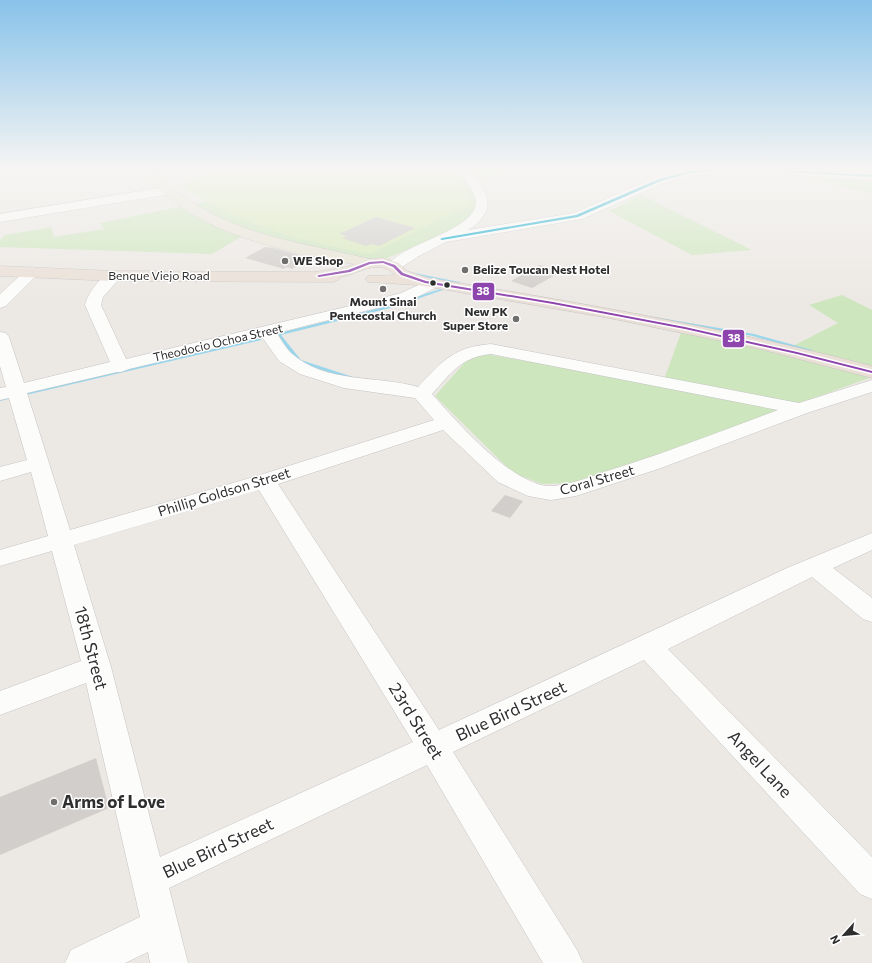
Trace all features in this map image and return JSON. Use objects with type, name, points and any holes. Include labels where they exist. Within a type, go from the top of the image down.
[{"type":"highway","points":[[366,270],[390,276],[395,273],[395,268]]},
{"type":"highway","points":[[395,268],[402,274],[430,282]]},
{"type":"highway","points":[[366,270],[570,306],[705,332],[801,353],[872,372]]},
{"type":"highway","name":"Benque Viejo Road","points":[[0,271],[114,276],[319,276],[366,270]]},
{"type":"main road","points":[[198,213],[220,223],[271,240],[330,255],[366,270]]},
{"type":"street","points":[[0,218],[31,213]]},
{"type":"street","points":[[366,270],[416,251],[442,239],[472,221],[479,213]]},
{"type":"street","points":[[442,239],[577,216],[584,213]]},
{"type":"street","points":[[395,268],[416,251]]},
{"type":"street","points":[[0,303],[32,272]]},
{"type":"street","points":[[114,276],[96,296],[94,305],[121,366]]},
{"type":"street","name":"Theodocio Ochoa Street","points":[[8,392],[396,300],[417,292],[430,282]]},
{"type":"street","points":[[266,332],[285,357],[306,370],[344,382],[409,390],[422,394]]},
{"type":"street","name":"18th Street","points":[[0,337],[8,392],[39,463],[97,667],[149,878],[159,927],[169,963]]},
{"type":"street","name":"Coral Street","points":[[800,409],[491,349],[465,353],[455,359],[422,394],[447,422],[490,464],[506,477],[536,491],[551,493],[568,492],[653,463],[800,409],[872,386]]},
{"type":"street","name":"Phillip Goldson Street","points":[[0,558],[266,481],[447,422]]},
{"type":"street","points":[[0,474],[39,463]]},
{"type":"street","name":"23rd Street","points":[[266,481],[433,747],[564,963]]},
{"type":"street","name":"Blue Bird Street","points":[[149,878],[169,871],[648,646],[814,566],[872,541]]},
{"type":"street","points":[[814,566],[872,612]]},
{"type":"street","name":"Angel Lane","points":[[648,646],[872,882]]},
{"type":"street","points":[[0,703],[97,667]]},
{"type":"street","points":[[84,963],[159,927]]},
{"type":"green space","points":[[149,213],[230,213],[266,228],[286,234],[370,254],[445,213],[479,213],[422,253],[409,249],[387,258],[369,259],[244,235],[212,254],[0,247],[0,240],[5,235],[51,227],[54,237],[104,229],[100,223]]},
{"type":"green space","points":[[226,213],[454,213],[370,254],[296,238]]},
{"type":"green space","points":[[613,213],[677,213],[752,250],[692,255]]},
{"type":"green space","points":[[842,295],[872,310],[872,368],[793,346],[838,323],[809,305]]},
{"type":"green space","points":[[682,330],[872,375],[872,377],[604,474],[572,483],[542,484],[513,473],[435,396],[474,352],[662,385]]},
{"type":"building","points":[[376,217],[415,228],[379,246],[371,244],[366,246],[342,238],[347,236],[339,234]]},
{"type":"building","name":"WE Shop","points":[[265,247],[312,258],[292,269],[286,267],[284,269],[245,258]]},
{"type":"building","points":[[540,265],[561,272],[532,288],[511,281]]},
{"type":"building","points":[[505,495],[523,501],[510,518],[491,511]]},
{"type":"building","name":"Arms of Love","points":[[96,758],[109,808],[0,855],[0,797]]},
{"type":"waterway","points":[[411,273],[459,283]]},
{"type":"waterway","points":[[277,335],[393,306],[441,290]]},
{"type":"waterway","points":[[655,318],[754,335],[810,351]]},
{"type":"waterway","points":[[279,335],[299,361],[351,378]]},
{"type":"waterway","points":[[0,400],[259,339]]},
{"type":"transit line","points":[[442,239],[577,216],[584,213]]},
{"type":"transit line","name":"38","points":[[319,276],[349,271],[369,263],[383,262],[394,266],[402,274],[425,282],[553,303],[685,328],[760,344],[872,372]]},
{"type":"place","name":"WE Shop","points":[[285,261]]},
{"type":"place","name":"Belize Toucan Nest Hotel","points":[[465,270]]},
{"type":"place","name":"Mount Sinai Pentecostal Church","points":[[383,289]]},
{"type":"place","name":"New PK Super Store","points":[[516,319]]},
{"type":"place","name":"Arms of Love","points":[[54,802]]}]
